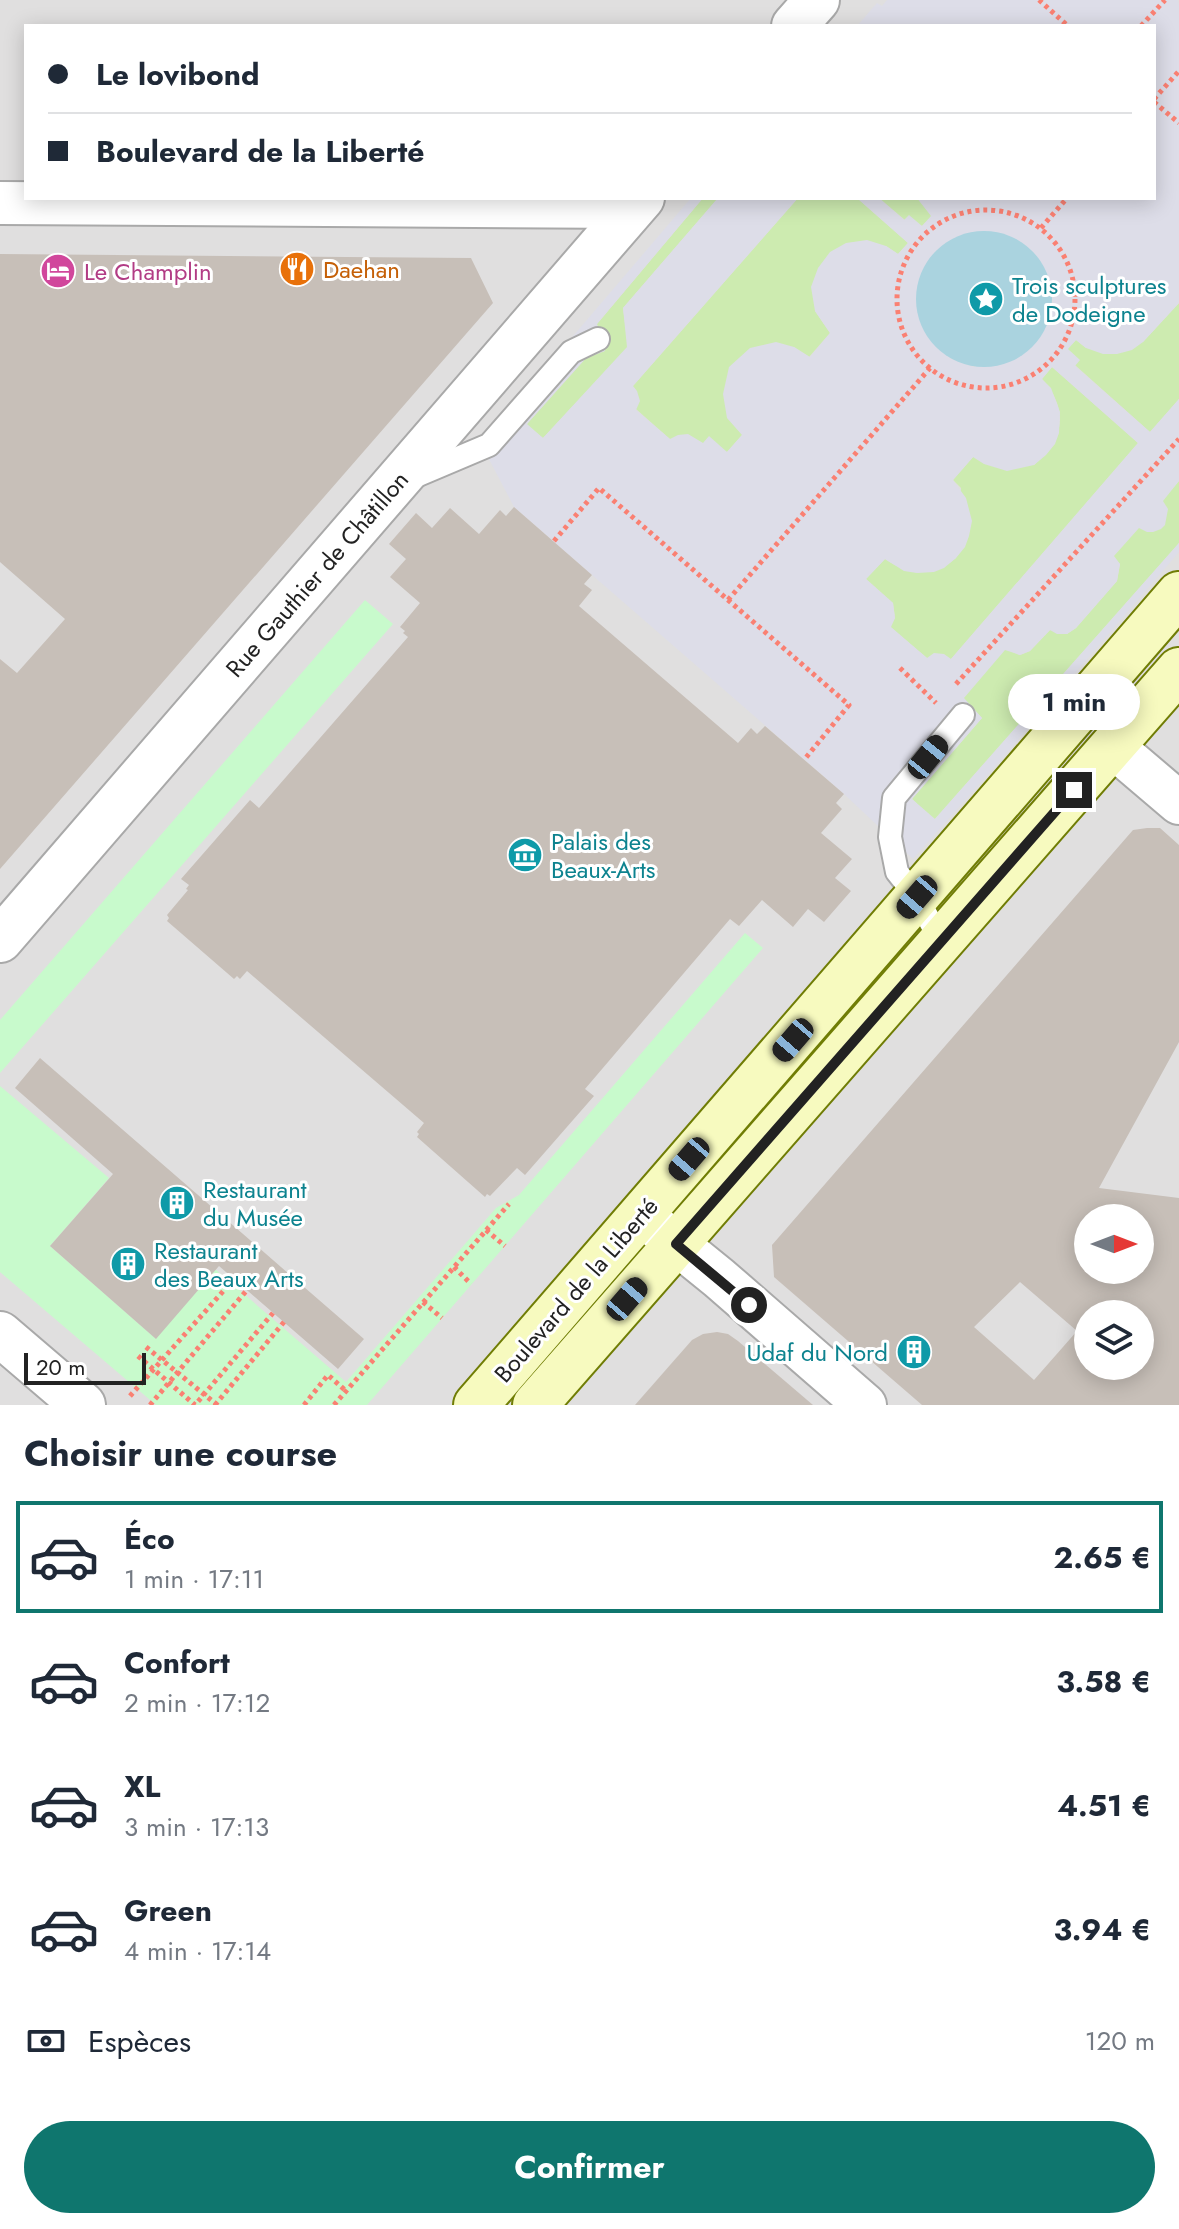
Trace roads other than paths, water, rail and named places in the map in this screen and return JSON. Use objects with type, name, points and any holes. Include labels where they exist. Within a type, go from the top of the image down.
[{"type":"main road","name":"Boulevard de la Liberté","points":[[476,1405],[1179,594]]},
{"type":"main road","name":"Boulevard de la Liberté","points":[[535,1405],[1179,670]]},
{"type":"street","points":[[796,24],[817,0]]},
{"type":"street","points":[[0,203],[638,203]]},
{"type":"street","name":"Rue Gauthier de Châtillon","points":[[0,940],[638,203]]},
{"type":"street","points":[[1112,746],[1179,803]]},
{"type":"street","points":[[642,1215],[865,1405]]},
{"type":"street","points":[[0,1334],[83,1405]]},
{"type":"lane","points":[[394,486],[489,445],[571,352],[598,339]]},
{"type":"lane","points":[[941,942],[917,897],[897,872],[890,837],[894,798],[963,715]]},
{"type":"water","points":[[984,231],[1010,236],[1032,251],[1047,273],[1052,299],[1047,325],[1032,347],[1010,362],[984,367],[958,362],[936,347],[921,325],[916,299],[921,273],[936,251],[958,236]]},
{"type":"place","name":"Daehan","points":[[297,269]]},
{"type":"place","name":"Le Champlin","points":[[58,271]]},
{"type":"place","name":"Trois sculptures de Dodeigne","points":[[986,299]]},
{"type":"place","name":"Palais des Beaux-Arts","points":[[525,855]]},
{"type":"place","name":"Restaurant du Musée","points":[[177,1203]]},
{"type":"place","name":"Restaurant des Beaux Arts","points":[[128,1264]]},
{"type":"place","name":"Udaf du Nord","points":[[914,1352]]}]
